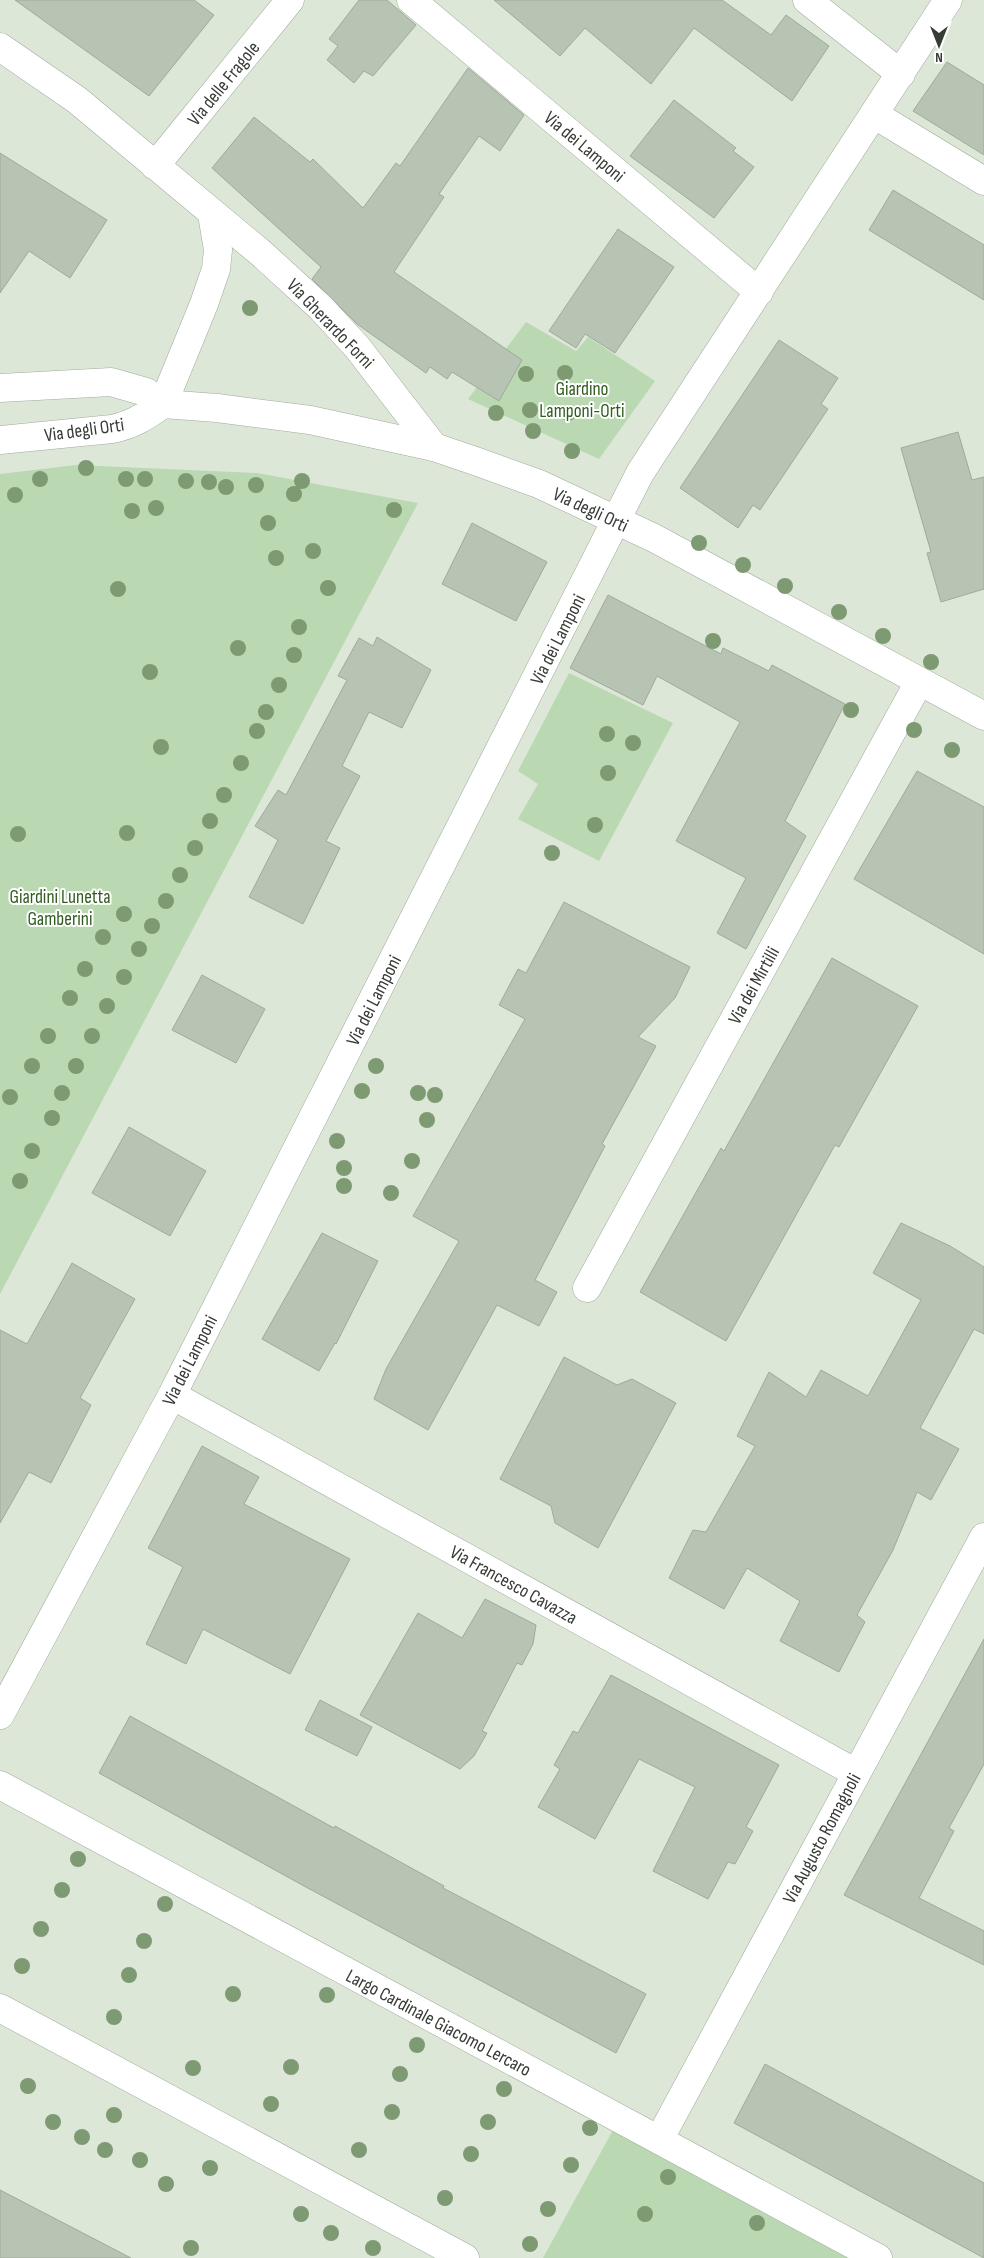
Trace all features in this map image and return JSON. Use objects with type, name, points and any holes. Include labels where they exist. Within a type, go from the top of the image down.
[{"type":"street","name":"Via delle Fragole","points":[[155,166],[290,0]]},
{"type":"street","name":"Via dei Lamponi","points":[[411,0],[759,292]]},
{"type":"street","points":[[807,0],[901,74]]},
{"type":"street","name":"Via dei Lamponi","points":[[0,1715],[172,1395],[640,473],[875,115],[948,0]]},
{"type":"street","name":"Via Gherardo Forni","points":[[0,47],[76,100],[262,254],[320,308],[357,347],[434,447]]},
{"type":"street","points":[[875,115],[984,182]]},
{"type":"street","points":[[163,404],[204,304],[216,269],[218,250],[212,214]]},
{"type":"street","name":"Via degli Orti","points":[[0,388],[111,382],[146,392],[163,404],[217,408],[310,420],[434,447],[539,484],[654,538],[984,716]]},
{"type":"street","name":"Via degli Orti","points":[[0,440],[119,427],[147,416],[163,404]]},
{"type":"street","name":"Via dei Mirtilli","points":[[587,1288],[920,682]]},
{"type":"street","name":"Via Francesco Cavazza","points":[[172,1395],[856,1774]]},
{"type":"street","name":"Via Augusto Romagnoli","points":[[659,2140],[984,1537]]},
{"type":"street","name":"Largo Cardinale Giacomo Lercaro","points":[[0,1785],[878,2258]]},
{"type":"street","points":[[0,2008],[465,2258]]},
{"type":"green space","name":"Giardino Lamponi-Orti","points":[[526,322],[576,351],[588,337],[655,381],[599,459],[468,399]]},
{"type":"green space","name":"Giardini Lunetta Gamberini","points":[[76,465],[257,473],[418,503],[0,1294],[0,474]]},
{"type":"green space","points":[[569,673],[673,723],[599,861],[518,819],[538,784],[518,771]]},
{"type":"green space","points":[[613,2130],[850,2258],[543,2258]]},
{"type":"building","points":[[15,0],[194,0],[214,15],[149,96]]},
{"type":"building","points":[[359,0],[387,0],[416,25],[373,76],[364,71],[354,83],[327,60],[338,46],[329,39]]},
{"type":"building","points":[[494,0],[722,0],[771,35],[786,15],[829,46],[792,101],[694,28],[651,84],[585,28],[560,56]]},
{"type":"building","points":[[947,62],[984,85],[984,155],[913,111]]},
{"type":"building","points":[[468,68],[524,115],[500,151],[479,136],[439,194],[444,197],[394,272],[522,360],[499,401],[452,372],[447,379],[430,367],[426,373],[357,324],[312,279],[321,267],[212,168],[254,117],[310,162],[313,159],[363,208],[396,163],[400,166]]},
{"type":"building","points":[[674,100],[736,148],[733,151],[754,167],[714,218],[630,156]]},
{"type":"building","points":[[0,153],[107,220],[70,278],[29,251],[0,293]]},
{"type":"building","points":[[893,190],[984,245],[984,300],[869,230]]},
{"type":"building","points":[[618,229],[674,267],[615,353],[585,334],[576,348],[549,331]]},
{"type":"building","points":[[779,340],[838,378],[821,404],[828,409],[760,510],[753,505],[738,528],[680,488]]},
{"type":"building","points":[[958,432],[972,480],[984,477],[984,589],[941,602],[927,553],[931,552],[901,448]]},
{"type":"building","points":[[472,523],[547,562],[516,621],[442,584]]},
{"type":"building","points":[[608,595],[721,654],[723,648],[769,671],[772,665],[845,704],[785,821],[806,836],[746,949],[717,933],[746,878],[676,841],[740,722],[657,676],[643,705],[570,668]]},
{"type":"building","points":[[377,637],[431,670],[402,728],[369,712],[342,766],[360,776],[326,841],[340,848],[303,924],[249,897],[278,840],[255,826],[278,790],[286,795],[347,680],[338,676],[359,638],[373,646]]},
{"type":"building","points":[[917,771],[984,807],[984,954],[854,879]]},
{"type":"building","points":[[564,902],[690,967],[675,998],[638,1037],[656,1046],[602,1144],[605,1146],[535,1280],[557,1292],[539,1326],[497,1305],[428,1430],[374,1399],[386,1369],[459,1241],[413,1216],[525,1019],[499,1005],[518,969],[526,973]]},
{"type":"building","points":[[832,958],[918,1006],[839,1147],[835,1145],[726,1341],[640,1292],[721,1148],[724,1151]]},
{"type":"building","points":[[202,975],[265,1009],[236,1063],[172,1030]]},
{"type":"building","points":[[129,1127],[206,1171],[170,1236],[92,1193]]},
{"type":"building","points":[[901,1223],[950,1246],[984,1267],[984,1334],[974,1329],[920,1428],[959,1449],[931,1500],[917,1492],[893,1550],[857,1615],[865,1622],[839,1672],[780,1641],[800,1601],[747,1568],[724,1609],[669,1578],[693,1530],[706,1532],[755,1446],[737,1436],[769,1372],[806,1397],[821,1370],[868,1396],[921,1300],[873,1273]]},
{"type":"building","points":[[322,1233],[378,1261],[336,1344],[319,1371],[262,1339]]},
{"type":"building","points":[[72,1263],[135,1299],[80,1398],[91,1405],[51,1483],[29,1472],[0,1523],[0,1330],[27,1344]]},
{"type":"building","points":[[564,1357],[617,1385],[632,1379],[676,1403],[598,1548],[555,1523],[551,1506],[500,1479]]},
{"type":"building","points":[[202,1446],[259,1477],[244,1504],[350,1559],[290,1674],[203,1629],[186,1664],[146,1644],[183,1567],[148,1548]]},
{"type":"building","points":[[485,1599],[536,1625],[533,1644],[522,1665],[517,1663],[482,1731],[487,1733],[474,1756],[460,1769],[360,1715],[418,1613],[462,1638]]},
{"type":"building","points":[[984,1639],[984,1764],[949,1828],[954,1831],[919,1898],[984,1931],[984,1965],[844,1895]]},
{"type":"building","points":[[611,1675],[779,1765],[746,1827],[753,1831],[735,1864],[728,1862],[708,1899],[653,1871],[695,1787],[639,1759],[595,1839],[538,1807],[560,1769],[554,1765],[573,1731],[578,1733]]},
{"type":"building","points":[[320,1700],[372,1727],[357,1756],[305,1730]]},
{"type":"building","points":[[130,1716],[334,1828],[335,1826],[444,1886],[443,1888],[646,1994],[616,2053],[304,1886],[99,1773]]},
{"type":"building","points":[[765,2064],[984,2183],[984,2258],[734,2123]]},
{"type":"building","points":[[0,2190],[131,2258],[0,2258]]}]
